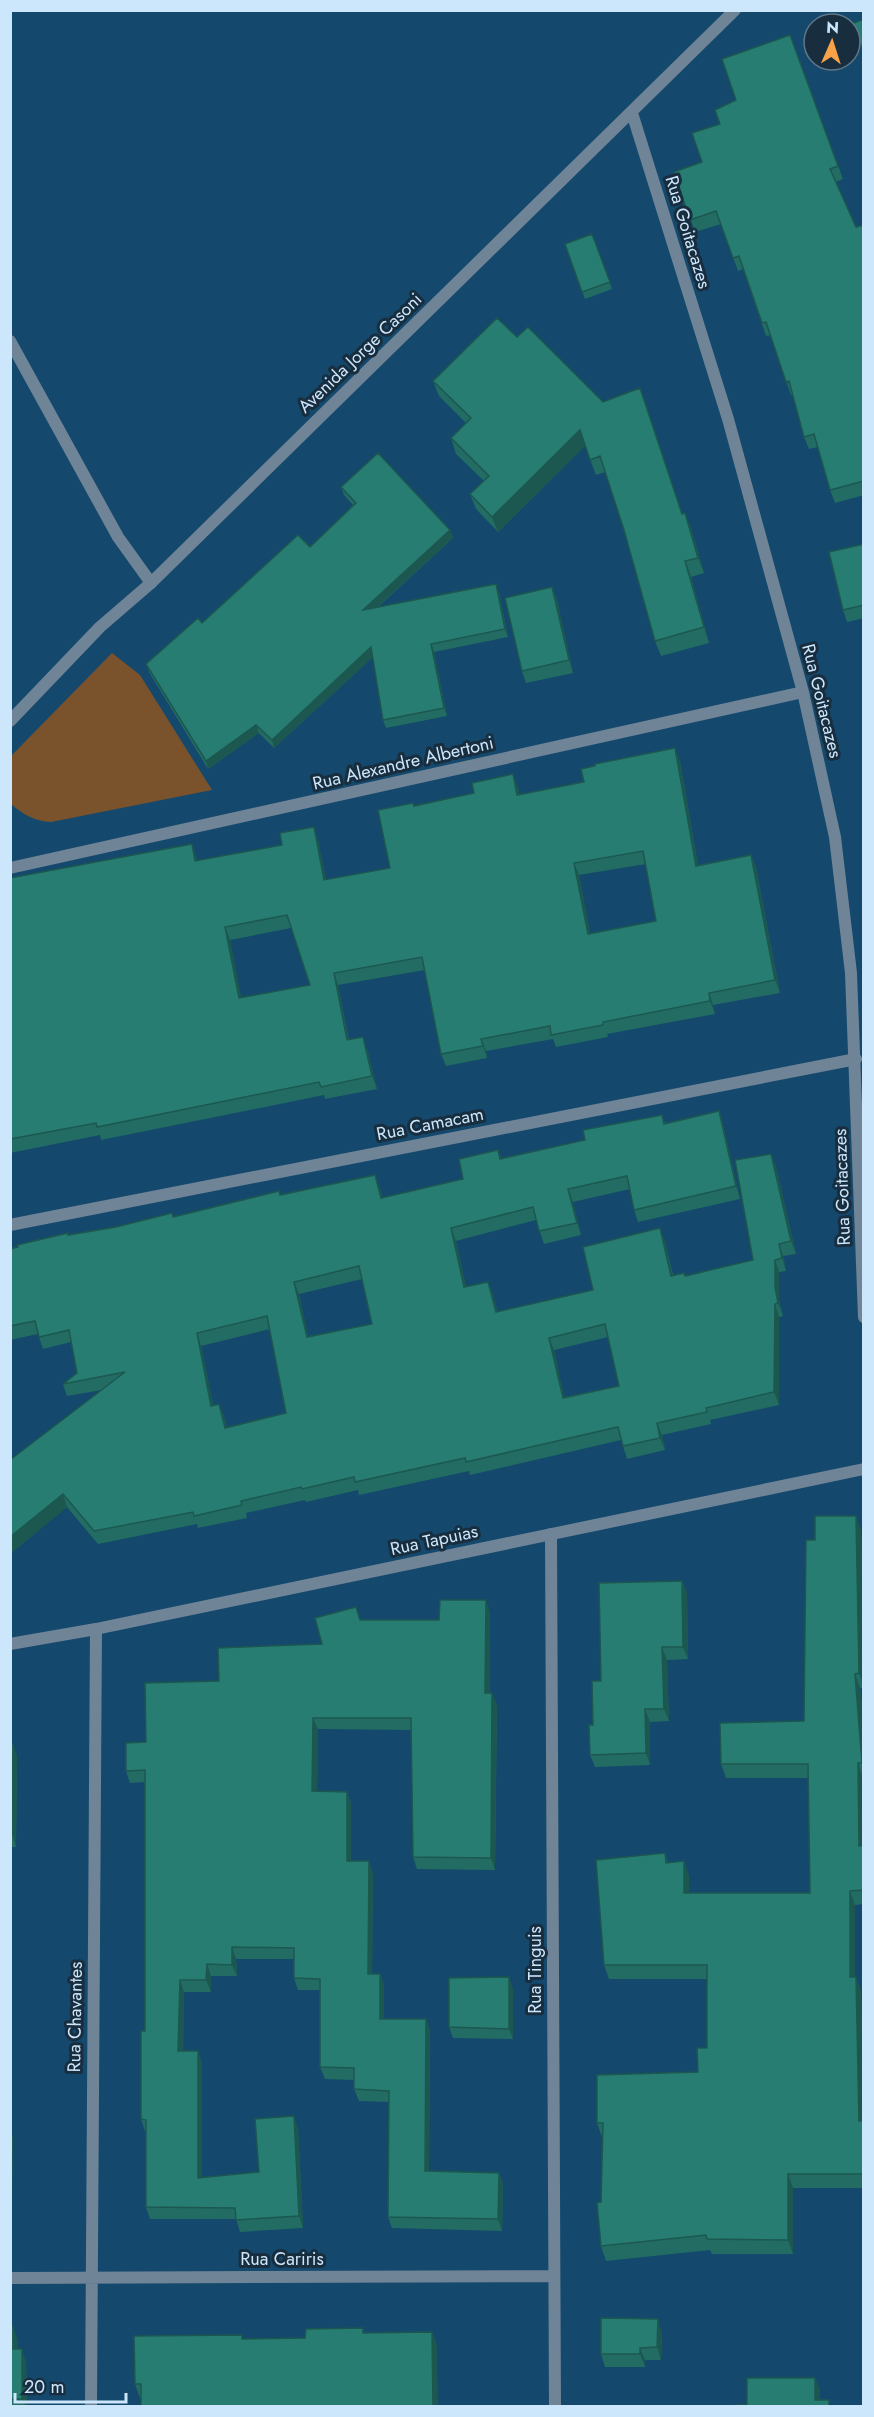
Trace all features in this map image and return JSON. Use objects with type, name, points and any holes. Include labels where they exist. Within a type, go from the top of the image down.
[{"type":"street","name":"Avenida Jorge Casoni","points":[[10,721],[100,627],[151,583],[735,10]]},
{"type":"street","name":"Rua Goitacazes","points":[[632,113],[728,419],[803,692],[835,837],[851,972],[864,1317]]},
{"type":"street","points":[[10,341],[118,537],[151,583]]},
{"type":"street","name":"Rua Alexandre Albertoni","points":[[10,868],[803,692]]},
{"type":"street","name":"Rua Camacam","points":[[10,1225],[856,1059]]},
{"type":"street","name":"Rua Tapuias","points":[[10,1644],[96,1629],[864,1469]]},
{"type":"street","name":"Rua Tinguis","points":[[551,1534],[555,2406]]},
{"type":"street","name":"Rua Chavantes","points":[[91,2406],[90,2278],[96,1629]]},
{"type":"street","name":"Rua Cariris","points":[[10,2278],[554,2276]]},
{"type":"shaded area","points":[[112,653],[140,675],[212,790],[51,822],[30,817],[11,804],[11,756]]},
{"type":"building","points":[[864,19],[864,52],[862,48],[862,20]]},
{"type":"building","points":[[790,35],[838,166],[830,169],[856,227],[864,225],[864,481],[830,490],[814,434],[804,437],[789,381],[786,382],[766,322],[762,323],[739,256],[733,258],[716,211],[690,220],[674,172],[702,162],[692,133],[720,124],[715,110],[736,100],[722,59]]},
{"type":"building","points":[[592,234],[610,282],[582,292],[565,244]]},
{"type":"building","points":[[497,318],[517,337],[528,327],[603,402],[640,388],[682,514],[685,513],[698,558],[685,561],[704,627],[655,641],[624,530],[600,456],[590,460],[580,430],[492,517],[470,494],[489,476],[451,438],[471,418],[433,381]]},
{"type":"building","points":[[378,453],[450,530],[363,610],[496,584],[505,629],[431,644],[444,708],[383,720],[371,647],[272,740],[256,725],[206,761],[146,664],[198,618],[202,623],[298,535],[310,547],[356,503],[341,487]]},
{"type":"building","points":[[864,544],[864,605],[843,610],[829,552]]},
{"type":"building","points":[[552,587],[569,660],[522,671],[505,598]]},
{"type":"building","points":[[675,748],[696,866],[751,855],[775,980],[709,993],[710,1001],[603,1022],[603,1025],[551,1035],[550,1026],[481,1039],[483,1046],[441,1054],[422,957],[334,973],[347,1040],[363,1037],[372,1076],[321,1087],[319,1082],[97,1127],[96,1123],[10,1139],[10,878],[192,844],[195,861],[282,845],[280,833],[314,827],[324,880],[390,868],[378,810],[413,803],[414,806],[474,793],[472,783],[513,774],[517,795],[584,782],[581,769],[595,766],[595,764]],"holes":[[[643,851],[656,921],[588,934],[574,863]],[[287,915],[310,985],[239,998],[225,927]]]},
{"type":"building","points":[[719,1111],[736,1186],[634,1210],[627,1176],[568,1189],[577,1223],[539,1231],[533,1207],[451,1228],[464,1287],[488,1282],[496,1312],[593,1290],[583,1247],[660,1228],[671,1276],[684,1273],[685,1276],[753,1260],[735,1160],[771,1154],[791,1241],[779,1244],[782,1258],[775,1260],[775,1287],[778,1303],[775,1304],[774,1392],[706,1408],[707,1412],[657,1423],[660,1438],[623,1446],[618,1427],[466,1462],[465,1458],[355,1482],[354,1477],[302,1489],[301,1487],[241,1501],[242,1505],[194,1516],[193,1512],[94,1531],[63,1494],[10,1537],[10,1460],[125,1372],[63,1384],[77,1373],[69,1330],[39,1337],[35,1321],[10,1326],[10,1249],[18,1247],[17,1245],[68,1233],[68,1235],[116,1227],[172,1213],[173,1217],[279,1191],[280,1195],[375,1175],[381,1198],[463,1179],[459,1159],[498,1150],[500,1159],[585,1140],[583,1130],[662,1115],[664,1124]],"holes":[[[359,1266],[372,1324],[307,1337],[294,1282]],[[267,1316],[286,1413],[225,1428],[219,1404],[211,1406],[197,1333]],[[605,1324],[619,1386],[563,1398],[549,1338]]]},
{"type":"building","points":[[815,1516],[856,1516],[859,1673],[855,1674],[862,1763],[858,1763],[859,1846],[864,1845],[864,1890],[850,1891],[850,1977],[856,1977],[859,2121],[864,2120],[864,2174],[788,2174],[788,2240],[707,2239],[706,2235],[601,2246],[597,2203],[601,2202],[603,2123],[597,2123],[597,2075],[698,2072],[697,2048],[707,2048],[707,1965],[604,1965],[596,1860],[665,1853],[666,1863],[684,1861],[684,1893],[810,1893],[808,1764],[721,1764],[720,1723],[804,1721],[806,1540],[815,1540]]},
{"type":"building","points":[[682,1581],[683,1647],[662,1647],[664,1709],[645,1709],[646,1753],[590,1755],[589,1725],[593,1725],[592,1681],[601,1681],[599,1583]]},
{"type":"building","points":[[440,1600],[486,1600],[485,1693],[492,1693],[491,1858],[413,1857],[411,1718],[313,1718],[312,1791],[347,1792],[347,1861],[369,1861],[368,1974],[380,1974],[380,2019],[426,2019],[425,2171],[499,2173],[498,2219],[388,2217],[389,2091],[354,2089],[354,2068],[320,2067],[320,1979],[294,1978],[294,1948],[232,1947],[232,1965],[207,1964],[206,1980],[180,1980],[178,2051],[198,2051],[198,2178],[259,2172],[255,2119],[294,2116],[299,2216],[236,2220],[235,2208],[146,2207],[146,2120],[141,2119],[141,2031],[145,2031],[145,1770],[126,1771],[126,1743],[146,1742],[145,1683],[219,1681],[218,1648],[322,1644],[315,1618],[356,1607],[360,1620],[439,1620]]},
{"type":"building","points":[[10,1744],[13,1744],[12,1834],[10,1834]]},
{"type":"building","points":[[509,1977],[509,2029],[449,2027],[449,1978]]},
{"type":"building","points":[[601,2318],[658,2319],[657,2347],[640,2348],[640,2354],[601,2354]]},
{"type":"building","points":[[10,2327],[13,2327],[13,2349],[22,2349],[22,2399],[11,2399],[11,2406],[10,2406]]},
{"type":"building","points":[[363,2328],[363,2333],[432,2332],[433,2406],[141,2406],[141,2384],[135,2384],[134,2336],[242,2335],[242,2339],[305,2338],[306,2329]]},
{"type":"building","points":[[747,2378],[815,2378],[815,2400],[829,2400],[829,2406],[736,2406],[747,2405]]}]
